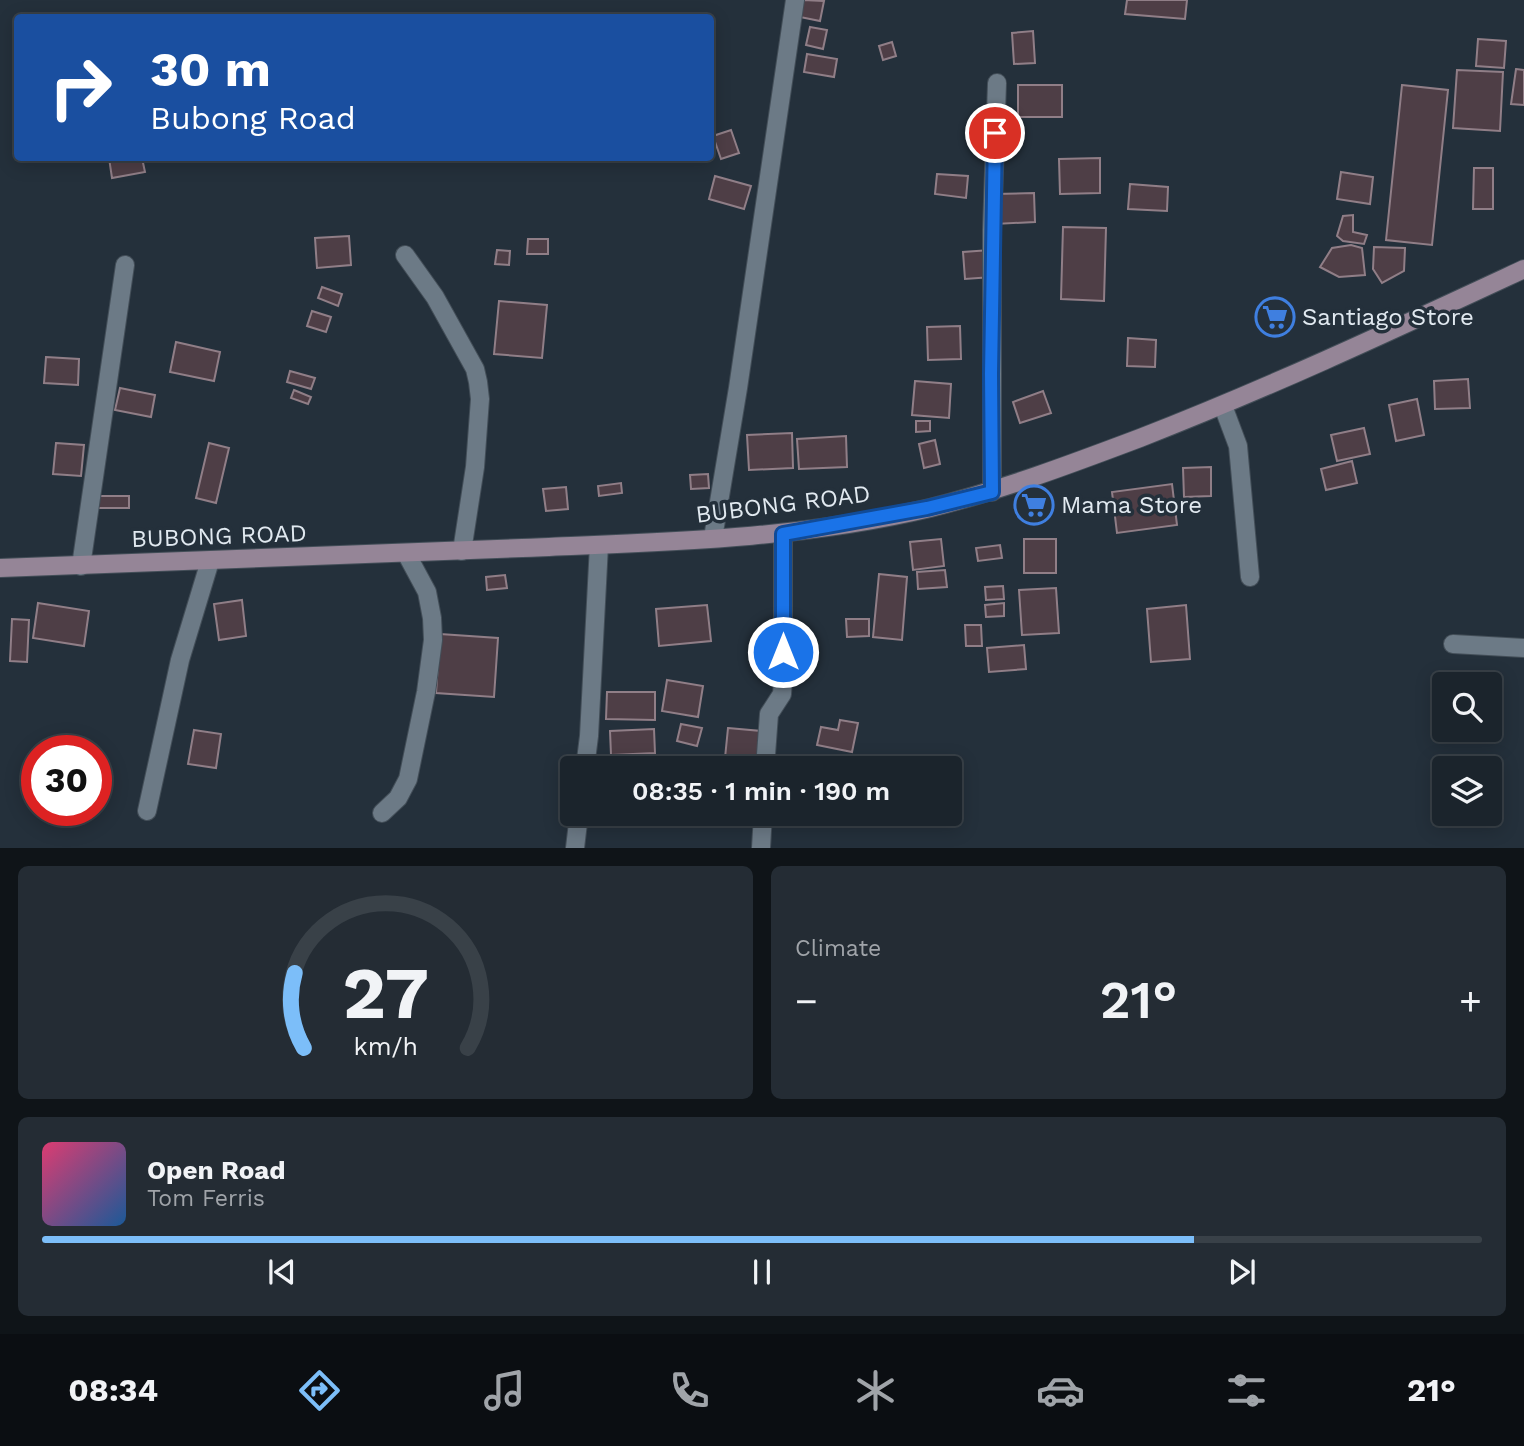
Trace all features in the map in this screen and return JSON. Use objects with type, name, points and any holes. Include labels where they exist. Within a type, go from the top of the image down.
[{"type":"main road","name":"BUBONG ROAD","points":[[0,568],[406,554],[783,534],[927,508],[992,492],[1223,406],[1524,269]]},
{"type":"street","points":[[713,538],[738,388],[795,0]]},
{"type":"street","points":[[992,492],[992,230],[997,83]]},
{"type":"street","points":[[405,255],[435,297],[475,369],[478,382],[480,399],[475,467],[462,551]]},
{"type":"street","points":[[81,566],[125,265]]},
{"type":"street","points":[[1223,406],[1238,446],[1250,577]]},
{"type":"street","points":[[766,756],[769,713],[782,694],[783,534]]},
{"type":"street","points":[[586,756],[598,545]]},
{"type":"street","points":[[383,813],[398,798],[408,779],[426,692],[433,640],[427,592],[406,554]]},
{"type":"street","points":[[147,811],[180,660],[210,561]]},
{"type":"street","points":[[1453,644],[1524,648]]},
{"type":"street","points":[[575,848],[578,826]]},
{"type":"street","points":[[761,848],[762,826]]},
{"type":"building","points":[[803,0],[824,1],[820,21],[800,17]]},
{"type":"building","points":[[1127,0],[1187,0],[1185,19],[1125,14]]},
{"type":"building","points":[[810,27],[827,30],[823,49],[806,45]]},
{"type":"building","points":[[1033,31],[1035,63],[1014,64],[1012,33]]},
{"type":"building","points":[[1478,39],[1506,41],[1504,68],[1476,66]]},
{"type":"building","points":[[892,42],[896,56],[883,60],[879,46]]},
{"type":"building","points":[[807,54],[837,59],[834,77],[804,72]]},
{"type":"building","points":[[1516,69],[1524,70],[1524,105],[1511,104]]},
{"type":"building","points":[[1457,70],[1503,72],[1500,131],[1453,128]]},
{"type":"building","points":[[1018,85],[1062,85],[1062,117],[1018,117]]},
{"type":"building","points":[[1402,85],[1448,90],[1432,245],[1386,240]]},
{"type":"building","points":[[731,130],[739,153],[721,159],[714,136]]},
{"type":"building","points":[[1100,158],[1100,193],[1060,194],[1059,159]]},
{"type":"building","points":[[109,161],[143,161],[145,172],[112,178]]},
{"type":"building","points":[[1474,168],[1493,168],[1493,209],[1473,209]]},
{"type":"building","points":[[1341,172],[1373,177],[1370,204],[1337,199]]},
{"type":"building","points":[[937,174],[968,176],[966,198],[935,194]]},
{"type":"building","points":[[715,176],[751,186],[744,209],[709,199]]},
{"type":"building","points":[[1130,184],[1168,187],[1167,211],[1128,209]]},
{"type":"building","points":[[1034,193],[1035,222],[995,224],[994,194]]},
{"type":"building","points":[[1353,215],[1353,232],[1367,235],[1364,244],[1343,241],[1337,236],[1343,216]]},
{"type":"building","points":[[1063,227],[1106,228],[1104,301],[1061,299]]},
{"type":"building","points":[[349,236],[351,265],[317,268],[315,238]]},
{"type":"building","points":[[528,239],[548,239],[548,254],[527,254]]},
{"type":"building","points":[[1351,245],[1362,248],[1365,275],[1339,277],[1320,267],[1332,248]]},
{"type":"building","points":[[1374,247],[1405,248],[1404,271],[1382,283],[1373,269]]},
{"type":"building","points":[[497,250],[510,251],[509,265],[495,264]]},
{"type":"building","points":[[990,250],[992,277],[965,279],[963,252]]},
{"type":"building","points":[[322,287],[342,294],[338,306],[318,298]]},
{"type":"building","points":[[499,301],[547,305],[542,358],[494,354]]},
{"type":"building","points":[[312,311],[331,317],[326,332],[307,326]]},
{"type":"building","points":[[960,326],[961,359],[928,360],[927,327]]},
{"type":"building","points":[[1128,338],[1156,340],[1155,367],[1127,366]]},
{"type":"building","points":[[176,342],[220,352],[214,381],[170,372]]},
{"type":"building","points":[[46,357],[79,359],[78,385],[44,383]]},
{"type":"building","points":[[290,371],[315,378],[311,389],[287,382]]},
{"type":"building","points":[[1468,379],[1470,408],[1435,409],[1434,381]]},
{"type":"building","points":[[915,381],[951,384],[949,418],[912,415]]},
{"type":"building","points":[[120,388],[155,395],[151,417],[115,410]]},
{"type":"building","points":[[294,390],[311,397],[308,404],[291,398]]},
{"type":"building","points":[[1043,391],[1051,413],[1020,423],[1013,402]]},
{"type":"building","points":[[1417,399],[1424,435],[1396,441],[1389,405]]},
{"type":"building","points":[[916,421],[930,421],[930,431],[916,432]]},
{"type":"building","points":[[1364,428],[1370,454],[1337,461],[1331,435]]},
{"type":"building","points":[[792,433],[793,468],[749,470],[747,435]]},
{"type":"building","points":[[846,436],[847,467],[799,469],[797,439]]},
{"type":"building","points":[[935,440],[940,464],[924,468],[919,444]]},
{"type":"building","points":[[56,443],[84,445],[81,476],[53,474]]},
{"type":"building","points":[[209,443],[229,448],[216,503],[196,498]]},
{"type":"building","points":[[1352,461],[1357,483],[1326,490],[1321,469]]},
{"type":"building","points":[[1211,467],[1211,496],[1184,497],[1183,468]]},
{"type":"building","points":[[708,474],[709,488],[691,489],[690,475]]},
{"type":"building","points":[[621,483],[622,493],[599,496],[598,486]]},
{"type":"building","points":[[1172,484],[1177,525],[1117,533],[1112,492]]},
{"type":"building","points":[[566,487],[568,509],[546,511],[543,489]]},
{"type":"building","points":[[97,496],[129,496],[129,508],[97,508]]},
{"type":"building","points":[[941,539],[944,566],[913,570],[910,542]]},
{"type":"building","points":[[1024,539],[1056,539],[1056,573],[1024,573]]},
{"type":"building","points":[[1000,545],[1002,558],[978,561],[976,548]]},
{"type":"building","points":[[945,570],[947,587],[918,589],[917,572]]},
{"type":"building","points":[[879,574],[907,577],[902,640],[873,637]]},
{"type":"building","points":[[505,575],[507,588],[487,590],[486,577]]},
{"type":"building","points":[[1003,586],[1004,599],[986,600],[985,587]]},
{"type":"building","points":[[1056,588],[1059,633],[1022,635],[1019,590]]},
{"type":"building","points":[[242,600],[246,636],[219,640],[214,604]]},
{"type":"building","points":[[38,603],[89,611],[84,646],[33,638]]},
{"type":"building","points":[[1004,603],[1004,616],[986,617],[985,605]]},
{"type":"building","points":[[707,605],[711,641],[659,646],[656,609]]},
{"type":"building","points":[[1186,605],[1190,659],[1151,662],[1147,609]]},
{"type":"building","points":[[12,619],[29,620],[27,662],[10,661]]},
{"type":"building","points":[[846,619],[869,619],[869,636],[847,637]]},
{"type":"building","points":[[965,625],[981,625],[982,646],[966,646]]},
{"type":"building","points":[[440,634],[498,638],[494,697],[436,693]]},
{"type":"building","points":[[1024,645],[1026,669],[989,672],[987,648]]},
{"type":"building","points":[[667,680],[703,686],[698,717],[662,711]]},
{"type":"building","points":[[607,692],[655,692],[655,720],[606,719]]},
{"type":"building","points":[[840,720],[858,723],[852,752],[817,745],[821,727],[838,730]]},
{"type":"building","points":[[681,724],[702,728],[697,746],[677,741]]},
{"type":"building","points":[[728,728],[761,731],[758,756],[725,756]]},
{"type":"building","points":[[654,729],[655,753],[611,755],[610,731]]},
{"type":"building","points":[[194,730],[221,734],[216,768],[188,764]]},
{"type":"place","name":"Santiago Store","points":[[1275,317]]},
{"type":"place","name":"Mama Store","points":[[1034,505]]},
{"type":"route","points":[[783,652],[783,534],[860,522],[992,492],[992,230],[995,133]]}]
